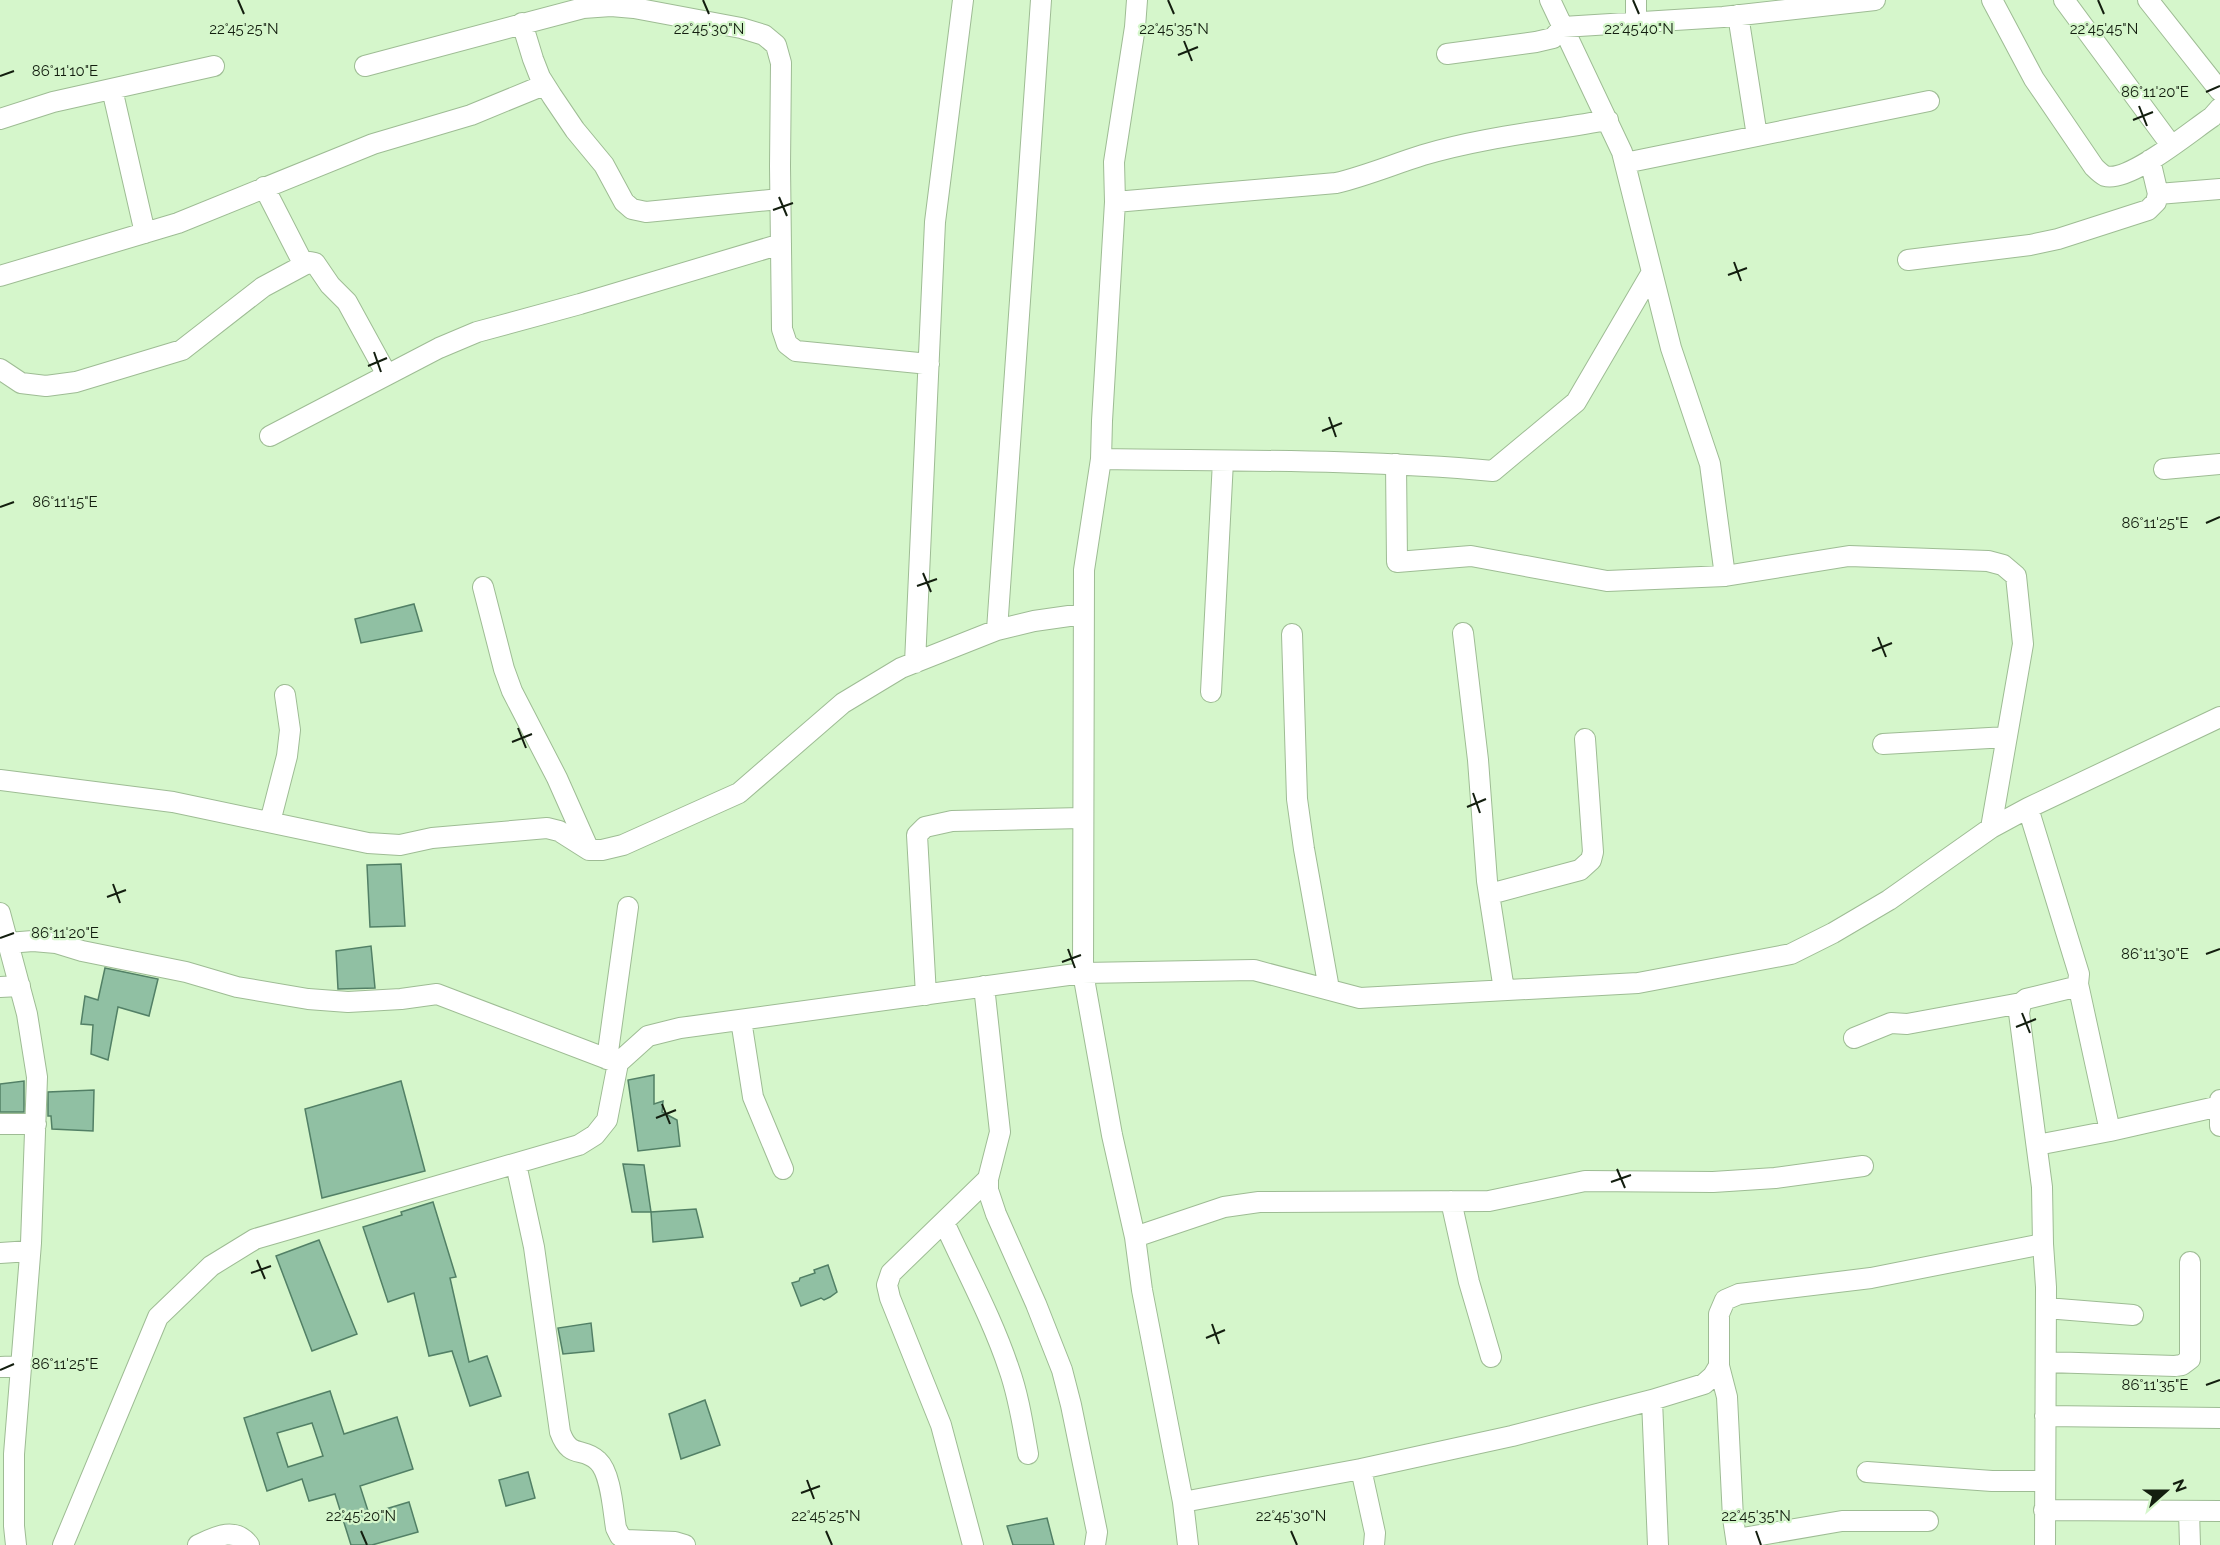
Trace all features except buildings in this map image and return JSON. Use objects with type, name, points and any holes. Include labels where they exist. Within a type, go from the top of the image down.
[{"type":"street","points":[[915,663],[936,222],[963,0]]},
{"type":"street","points":[[997,630],[1041,0]]},
{"type":"street","points":[[1137,0],[1135,27],[1114,162],[1115,202],[1101,459],[1084,570],[1083,972],[1112,1135],[1135,1237],[1142,1290],[1183,1502],[1188,1545]]},
{"type":"street","points":[[1550,0],[1608,120],[1625,163],[1671,348],[1710,464],[1725,576]]},
{"type":"street","points":[[1636,0],[1636,22]]},
{"type":"street","points":[[1447,54],[1536,42],[1553,38],[1563,27],[1738,15],[1875,0]]},
{"type":"street","points":[[1992,0],[2034,79],[2094,167],[2104,176],[2118,176],[2135,171],[2212,117],[2220,108]]},
{"type":"street","points":[[2064,0],[2171,145]]},
{"type":"street","points":[[2148,0],[2220,92]]},
{"type":"street","points":[[365,66],[587,4],[634,8],[741,28],[765,35],[776,45],[781,63],[782,329],[787,344],[796,351],[929,364]]},
{"type":"street","points":[[1738,15],[1756,136]]},
{"type":"street","points":[[522,24],[544,85],[575,130],[604,165],[624,202],[632,209],[646,212],[780,199]]},
{"type":"street","points":[[0,119],[53,102],[214,66]]},
{"type":"street","points":[[0,276],[178,223],[373,144],[471,115],[544,85]]},
{"type":"street","points":[[112,89],[146,233]]},
{"type":"street","points":[[1625,163],[1929,101]]},
{"type":"street","points":[[1115,202],[1336,183],[1365,177],[1423,155],[1463,145],[1608,120]]},
{"type":"street","points":[[1908,260],[2030,244],[2058,238],[2148,210],[2156,202],[2157,194],[2150,160]]},
{"type":"street","points":[[264,187],[304,265]]},
{"type":"street","points":[[2157,194],[2220,189]]},
{"type":"street","points":[[270,436],[387,375],[477,332],[781,244]]},
{"type":"street","points":[[0,369],[21,383],[56,385],[76,382],[182,350],[262,287],[310,262],[315,263],[330,285],[347,302],[387,375]]},
{"type":"street","points":[[1101,459],[1395,464],[1493,471],[1576,402],[1652,272]]},
{"type":"street","points":[[1211,692],[1223,461]]},
{"type":"street","points":[[1395,464],[1397,562],[1471,556],[1607,581],[1725,576],[1849,556],[1949,558],[1988,561],[2003,565],[2016,576],[2023,644],[1990,828]]},
{"type":"street","points":[[2163,469],[2220,464]]},
{"type":"street","points":[[483,587],[512,691],[557,778],[589,850]]},
{"type":"street","points":[[0,780],[173,802],[368,843],[400,844],[432,838],[547,828],[559,831],[589,850],[602,850],[623,845],[739,793],[843,703],[901,668],[997,630],[1034,621],[1083,614]]},
{"type":"street","points":[[1463,633],[1490,894],[1504,990]]},
{"type":"street","points":[[1292,634],[1297,799],[1329,989]]},
{"type":"street","points":[[270,822],[287,756],[290,730],[285,695]]},
{"type":"street","points":[[612,1061],[648,1036],[680,1028],[1083,972],[1254,970],[1360,998],[1638,983],[1791,954],[1833,933],[1889,900],[1990,828],[2220,717]]},
{"type":"street","points":[[1883,744],[2007,737]]},
{"type":"street","points":[[1490,894],[1580,870],[1591,860],[1593,852],[1585,740]]},
{"type":"street","points":[[2028,808],[2079,974],[2078,984],[2110,1131]]},
{"type":"street","points":[[926,995],[917,835],[925,827],[952,821],[1082,818]]},
{"type":"street","points":[[63,1545],[158,1317],[211,1266],[255,1239],[579,1145],[596,1134],[607,1120],[628,907]]},
{"type":"street","points":[[0,913],[8,943],[10,986],[35,1057],[37,1077],[30,1251],[14,1454],[16,1545]]},
{"type":"street","points":[[8,943],[33,941],[56,943],[82,951],[186,972],[237,987],[308,999],[348,1002],[437,994],[612,1061]]},
{"type":"street","points":[[1854,1038],[1891,1023],[1906,1024],[2021,1003],[2033,996],[2070,990],[2078,984]]},
{"type":"street","points":[[984,986],[1000,1132],[988,1179],[988,1190],[1062,1370],[1097,1532],[1095,1545]]},
{"type":"street","points":[[2021,1003],[2019,1013],[2042,1186],[2046,1308],[2045,1545]]},
{"type":"street","points":[[741,1020],[753,1097],[783,1169]]},
{"type":"street","points":[[2220,1100],[2220,1126]]},
{"type":"street","points":[[2037,1145],[2220,1106]]},
{"type":"street","points":[[0,1124],[36,1124]]},
{"type":"street","points":[[516,1164],[534,1247],[560,1431],[564,1442],[572,1450],[593,1457],[604,1469],[616,1528],[620,1536],[626,1540],[675,1542],[686,1545]]},
{"type":"street","points":[[1135,1237],[1224,1207],[1245,1203],[1489,1201],[1585,1181],[1713,1182],[1775,1178],[1863,1166]]},
{"type":"street","points":[[973,1545],[941,1425],[890,1299],[887,1285],[891,1273],[988,1179]]},
{"type":"street","points":[[1451,1201],[1468,1282],[1491,1357]]},
{"type":"street","points":[[944,1222],[996,1333],[1010,1371],[1028,1454]]},
{"type":"street","points":[[1928,1521],[1842,1521],[1737,1542],[1733,1518],[1727,1397],[1719,1366],[1719,1314],[1725,1300],[1739,1294],[1871,1278],[2043,1244]]},
{"type":"street","points":[[0,1253],[30,1251]]},
{"type":"street","points":[[2046,1362],[2175,1366],[2187,1363],[2190,1359],[2190,1262]]},
{"type":"street","points":[[2046,1308],[2133,1315]]},
{"type":"street","points":[[0,1367],[21,1366]]},
{"type":"street","points":[[1183,1502],[1512,1437],[1704,1384],[1719,1366]]},
{"type":"street","points":[[1652,1400],[1658,1545]]},
{"type":"street","points":[[2045,1416],[2220,1418]]},
{"type":"street","points":[[1361,1468],[1375,1533],[1374,1545]]},
{"type":"street","points":[[1868,1472],[1992,1481],[2044,1480]]},
{"type":"street","points":[[2044,1510],[2220,1511]]},
{"type":"street","points":[[2189,1511],[2190,1545]]},
{"type":"street","points":[[198,1545],[224,1534],[234,1534],[244,1538],[249,1545]]}]
